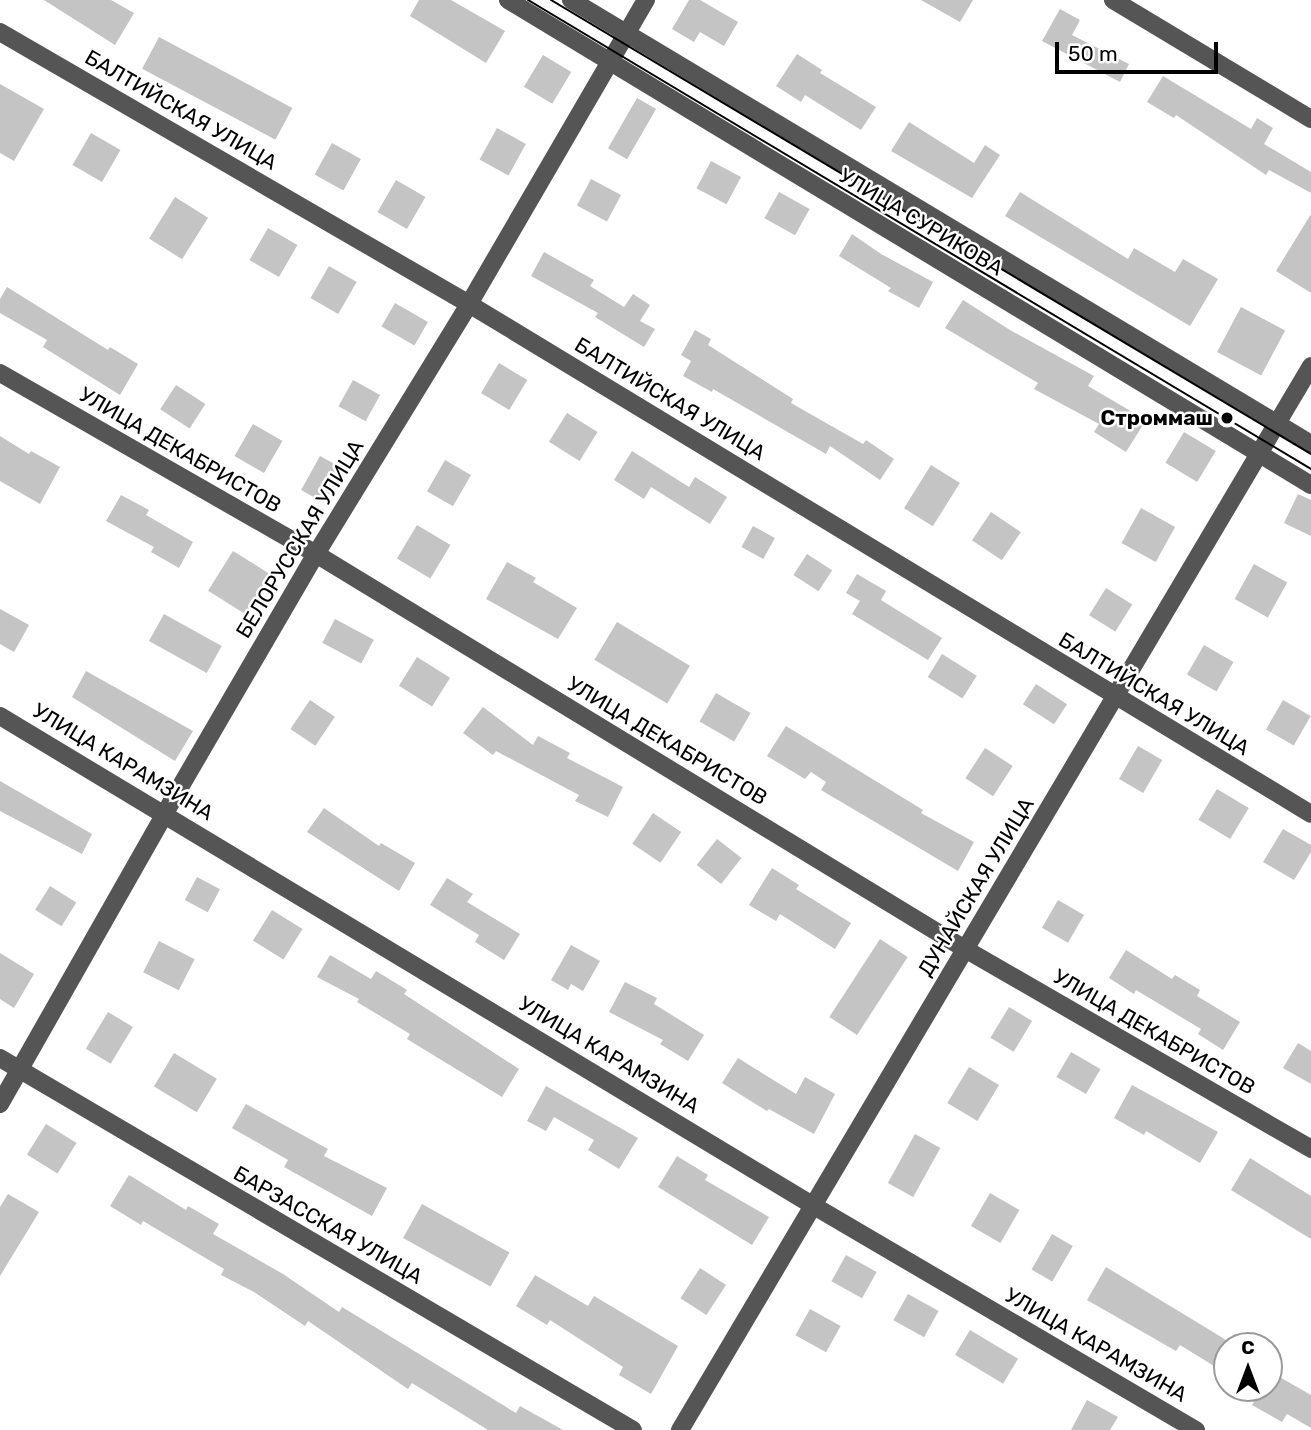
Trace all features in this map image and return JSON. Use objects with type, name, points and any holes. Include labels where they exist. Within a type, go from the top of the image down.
[{"type":"street","name":"УЛИЦА СУРИКОВА","points":[[508,0],[1311,485]]},
{"type":"street","name":"УЛИЦА СУРИКОВА","points":[[571,0],[1311,444]]},
{"type":"street","name":"БЕЛОРУССКАЯ УЛИЦА","points":[[0,1104],[316,554],[469,304],[646,0]]},
{"type":"street","points":[[1113,0],[1311,119]]},
{"type":"street","name":"БАЛТИЙСКАЯ УЛИЦА","points":[[0,32],[469,304],[1311,814]]},
{"type":"street","name":"ДУНАЙСКАЯ УЛИЦА","points":[[680,1430],[1311,366]]},
{"type":"street","name":"УЛИЦА ДЕКАБРИСТОВ","points":[[0,373],[316,554],[965,949],[1311,1149]]},
{"type":"street","name":"УЛИЦА КАРАМЗИНА","points":[[0,716],[814,1206],[1196,1430]]},
{"type":"street","name":"БАРЗАССКАЯ УЛИЦА","points":[[0,1059],[633,1430]]},
{"type":"building","points":[[44,0],[111,0],[134,13],[115,45]]},
{"type":"building","points":[[419,0],[451,0],[505,31],[486,63],[410,16]]},
{"type":"building","points":[[689,0],[700,0],[738,22],[724,46],[700,32],[694,42],[672,29]]},
{"type":"building","points":[[921,0],[973,0],[960,22]]},
{"type":"building","points":[[1060,9],[1080,20],[1072,35],[1129,64],[1120,82],[1042,41]]},
{"type":"building","points":[[159,37],[292,108],[275,140],[142,69]]},
{"type":"building","points":[[797,54],[822,70],[820,73],[876,107],[861,130],[805,95],[801,102],[776,86]]},
{"type":"building","points":[[543,55],[571,72],[552,104],[524,87]]},
{"type":"building","points":[[1163,76],[1251,129],[1257,118],[1273,128],[1264,144],[1311,172],[1311,193],[1269,170],[1266,175],[1176,115],[1174,118],[1147,102]]},
{"type":"building","points":[[0,84],[44,109],[14,161],[0,153]]},
{"type":"building","points":[[637,98],[656,109],[627,159],[608,148]]},
{"type":"building","points":[[909,122],[974,163],[985,145],[1000,155],[972,198],[891,151]]},
{"type":"building","points":[[497,128],[526,144],[508,175],[480,159]]},
{"type":"building","points":[[91,133],[120,150],[102,182],[72,165]]},
{"type":"building","points":[[332,143],[361,159],[343,190],[315,174]]},
{"type":"building","points":[[711,161],[741,177],[726,204],[696,188]]},
{"type":"building","points":[[591,179],[621,195],[607,221],[577,205]]},
{"type":"building","points":[[396,180],[425,197],[407,229],[378,212]]},
{"type":"building","points":[[779,192],[810,209],[795,235],[764,218]]},
{"type":"building","points":[[1020,192],[1128,259],[1134,248],[1175,272],[1183,259],[1218,279],[1190,326],[1005,216]]},
{"type":"building","points":[[175,197],[208,218],[182,259],[149,239]]},
{"type":"building","points":[[1311,214],[1311,293],[1276,271]]},
{"type":"building","points":[[268,228],[297,245],[279,277],[250,260]]},
{"type":"building","points":[[852,234],[881,254],[933,282],[919,308],[888,291],[891,288],[839,256]]},
{"type":"building","points":[[544,252],[594,280],[590,286],[624,307],[633,294],[650,305],[640,321],[655,329],[644,347],[595,317],[598,313],[531,276]]},
{"type":"building","points":[[329,266],[357,282],[338,314],[310,298]]},
{"type":"building","points":[[7,287],[108,350],[110,347],[138,364],[120,395],[43,347],[47,340],[0,313],[0,299]]},
{"type":"building","points":[[963,300],[1010,330],[1094,376],[1088,386],[1146,420],[1126,452],[1094,432],[1099,424],[1034,389],[1038,383],[945,328]]},
{"type":"building","points":[[395,303],[428,322],[414,345],[382,326]]},
{"type":"building","points":[[1241,307],[1285,330],[1261,376],[1217,352]]},
{"type":"building","points":[[695,330],[711,339],[708,345],[793,399],[791,403],[863,444],[866,440],[894,459],[880,480],[830,446],[826,454],[713,389],[712,392],[683,376],[691,361],[681,355]]},
{"type":"building","points":[[499,363],[527,380],[509,410],[481,393]]},
{"type":"building","points":[[353,380],[380,395],[366,421],[338,406]]},
{"type":"building","points":[[176,385],[205,404],[190,428],[160,409]]},
{"type":"building","points":[[567,413],[598,432],[580,461],[549,442]]},
{"type":"building","points":[[253,424],[282,441],[264,473],[234,456]]},
{"type":"building","points":[[1184,432],[1216,451],[1197,482],[1165,463]]},
{"type":"building","points":[[0,436],[29,454],[31,451],[60,467],[40,504],[0,481]]},
{"type":"building","points":[[632,451],[689,487],[695,477],[727,497],[710,524],[651,487],[644,499],[614,480]]},
{"type":"building","points":[[320,456],[343,469],[324,503],[301,490]]},
{"type":"building","points":[[445,460],[471,475],[453,506],[427,491]]},
{"type":"building","points":[[931,465],[960,483],[933,526],[904,508]]},
{"type":"building","points":[[1298,494],[1311,500],[1311,536],[1284,523]]},
{"type":"building","points":[[121,495],[149,510],[146,515],[193,542],[179,568],[151,552],[154,547],[106,521]]},
{"type":"building","points":[[1141,508],[1175,527],[1156,562],[1122,543]]},
{"type":"building","points":[[991,512],[1021,532],[1002,560],[972,540]]},
{"type":"building","points":[[417,525],[450,545],[430,579],[397,558]]},
{"type":"building","points":[[753,526],[775,538],[763,559],[741,547]]},
{"type":"building","points":[[233,551],[272,575],[247,615],[208,591]]},
{"type":"building","points":[[807,554],[832,570],[819,591],[793,575]]},
{"type":"building","points":[[507,562],[536,578],[533,582],[577,608],[558,639],[486,599]]},
{"type":"building","points":[[1254,564],[1287,582],[1268,617],[1235,599]]},
{"type":"building","points":[[857,574],[886,591],[881,600],[942,638],[928,660],[852,614],[860,601],[846,593]]},
{"type":"building","points":[[1106,588],[1132,604],[1115,632],[1089,615]]},
{"type":"building","points":[[0,609],[29,625],[14,652],[0,644]]},
{"type":"building","points":[[164,614],[222,646],[207,673],[149,641]]},
{"type":"building","points":[[335,619],[374,640],[361,663],[322,643]]},
{"type":"building","points":[[617,622],[690,666],[667,703],[594,660]]},
{"type":"building","points":[[1204,645],[1233,662],[1216,691],[1187,674]]},
{"type":"building","points":[[942,654],[977,676],[962,699],[928,677]]},
{"type":"building","points":[[417,657],[450,678],[432,707],[399,686]]},
{"type":"building","points":[[86,671],[193,731],[175,761],[72,697]]},
{"type":"building","points":[[1036,684],[1067,704],[1054,724],[1023,704]]},
{"type":"building","points":[[716,693],[751,713],[734,742],[700,722]]},
{"type":"building","points":[[310,700],[335,717],[315,746],[290,729]]},
{"type":"building","points":[[1283,700],[1311,716],[1294,745],[1266,729]]},
{"type":"building","points":[[483,707],[533,745],[538,736],[570,753],[567,758],[623,787],[608,817],[575,801],[579,795],[496,751],[493,755],[463,733]]},
{"type":"building","points":[[786,726],[923,810],[921,813],[974,842],[958,871],[821,790],[826,782],[811,772],[805,779],[767,756]]},
{"type":"building","points":[[1138,746],[1162,760],[1143,793],[1119,779]]},
{"type":"building","points":[[985,748],[1013,766],[993,796],[965,778]]},
{"type":"building","points":[[0,781],[92,834],[82,854],[0,811]]},
{"type":"building","points":[[1217,789],[1249,808],[1230,839],[1198,820]]},
{"type":"building","points":[[324,808],[379,846],[381,843],[415,863],[399,891],[307,832]]},
{"type":"building","points":[[653,813],[681,832],[660,863],[632,844]]},
{"type":"building","points":[[1283,829],[1311,845],[1311,852],[1294,880],[1263,862]]},
{"type":"building","points":[[717,839],[741,858],[721,884],[697,865]]},
{"type":"building","points":[[772,868],[799,885],[796,889],[851,923],[835,949],[780,914],[776,921],[749,905]]},
{"type":"building","points":[[197,877],[220,889],[208,912],[185,900]]},
{"type":"building","points":[[447,878],[473,894],[467,902],[520,934],[504,960],[475,942],[479,935],[430,905]]},
{"type":"building","points":[[50,886],[76,902],[61,926],[35,910]]},
{"type":"building","points":[[1058,900],[1084,915],[1068,943],[1042,928]]},
{"type":"building","points":[[272,910],[303,929],[283,960],[253,941]]},
{"type":"building","points":[[880,939],[908,957],[857,1035],[829,1017]]},
{"type":"building","points":[[159,941],[195,959],[179,990],[143,972]]},
{"type":"building","points":[[571,945],[600,961],[583,991],[571,984],[568,990],[551,980]]},
{"type":"building","points":[[1126,950],[1172,979],[1175,975],[1200,990],[1197,996],[1240,1022],[1223,1050],[1198,1034],[1201,1029],[1136,990],[1134,994],[1109,978]]},
{"type":"building","points":[[0,953],[34,974],[14,1008],[0,999]]},
{"type":"building","points":[[330,955],[371,979],[376,971],[407,990],[404,994],[519,1069],[502,1097],[407,1039],[410,1034],[357,1002],[359,999],[317,977]]},
{"type":"building","points":[[625,982],[657,998],[654,1004],[704,1035],[688,1061],[660,1044],[663,1040],[609,1012]]},
{"type":"building","points":[[1009,1007],[1032,1021],[1014,1052],[990,1038]]},
{"type":"building","points":[[108,1012],[133,1027],[111,1064],[86,1049]]},
{"type":"building","points":[[1298,1043],[1311,1051],[1311,1084],[1283,1068]]},
{"type":"building","points":[[1071,1052],[1100,1069],[1086,1094],[1056,1077]]},
{"type":"building","points":[[174,1053],[217,1079],[197,1112],[154,1086]]},
{"type":"building","points":[[738,1058],[796,1094],[805,1077],[835,1094],[814,1134],[769,1109],[767,1111],[722,1083]]},
{"type":"building","points":[[969,1067],[999,1085],[977,1121],[947,1103]]},
{"type":"building","points":[[1132,1085],[1218,1132],[1200,1163],[1146,1131],[1144,1135],[1114,1118]]},
{"type":"building","points":[[546,1086],[638,1138],[619,1169],[588,1150],[594,1140],[554,1117],[546,1131],[527,1121]]},
{"type":"building","points":[[246,1104],[328,1149],[324,1156],[387,1188],[372,1216],[284,1167],[288,1160],[232,1128]]},
{"type":"building","points":[[46,1124],[77,1143],[57,1174],[27,1155]]},
{"type":"building","points":[[915,1134],[940,1148],[913,1197],[888,1183]]},
{"type":"building","points":[[677,1156],[708,1175],[705,1180],[769,1217],[752,1245],[658,1187]]},
{"type":"building","points":[[1250,1158],[1311,1196],[1311,1239],[1231,1190]]},
{"type":"building","points":[[129,1175],[186,1210],[188,1206],[219,1224],[213,1234],[283,1274],[339,1312],[342,1307],[516,1413],[520,1406],[563,1430],[488,1430],[412,1383],[408,1389],[308,1321],[305,1326],[254,1292],[221,1275],[224,1269],[143,1221],[141,1225],[110,1206]]},
{"type":"building","points":[[990,1193],[1019,1210],[1000,1243],[971,1226]]},
{"type":"building","points":[[8,1194],[39,1212],[0,1276],[0,1207]]},
{"type":"building","points":[[422,1204],[509,1252],[491,1287],[403,1238]]},
{"type":"building","points":[[1052,1234],[1073,1246],[1052,1282],[1032,1270]]},
{"type":"building","points":[[846,1255],[877,1272],[862,1298],[831,1281]]},
{"type":"building","points":[[1106,1267],[1213,1332],[1213,1365],[1180,1345],[1176,1351],[1087,1300]]},
{"type":"building","points":[[700,1268],[726,1285],[706,1315],[680,1298]]},
{"type":"building","points":[[535,1275],[588,1306],[594,1296],[678,1346],[651,1394],[619,1375],[623,1367],[550,1320],[547,1325],[516,1306]]},
{"type":"building","points":[[908,1294],[939,1311],[924,1337],[893,1320]]},
{"type":"building","points":[[810,1309],[841,1326],[826,1352],[795,1335]]},
{"type":"building","points":[[970,1330],[1018,1359],[1003,1384],[955,1355]]},
{"type":"building","points":[[1283,1379],[1311,1395],[1311,1428],[1287,1414],[1282,1422],[1252,1405],[1254,1402],[1283,1402]]},
{"type":"building","points":[[1087,1400],[1118,1417],[1110,1430],[1071,1430]]},
{"type":"tram line","points":[[528,0],[1311,469]]},
{"type":"tram line","points":[[551,0],[1311,454]]},
{"type":"place","name":"Строммаш","points":[[1227,418]]}]
